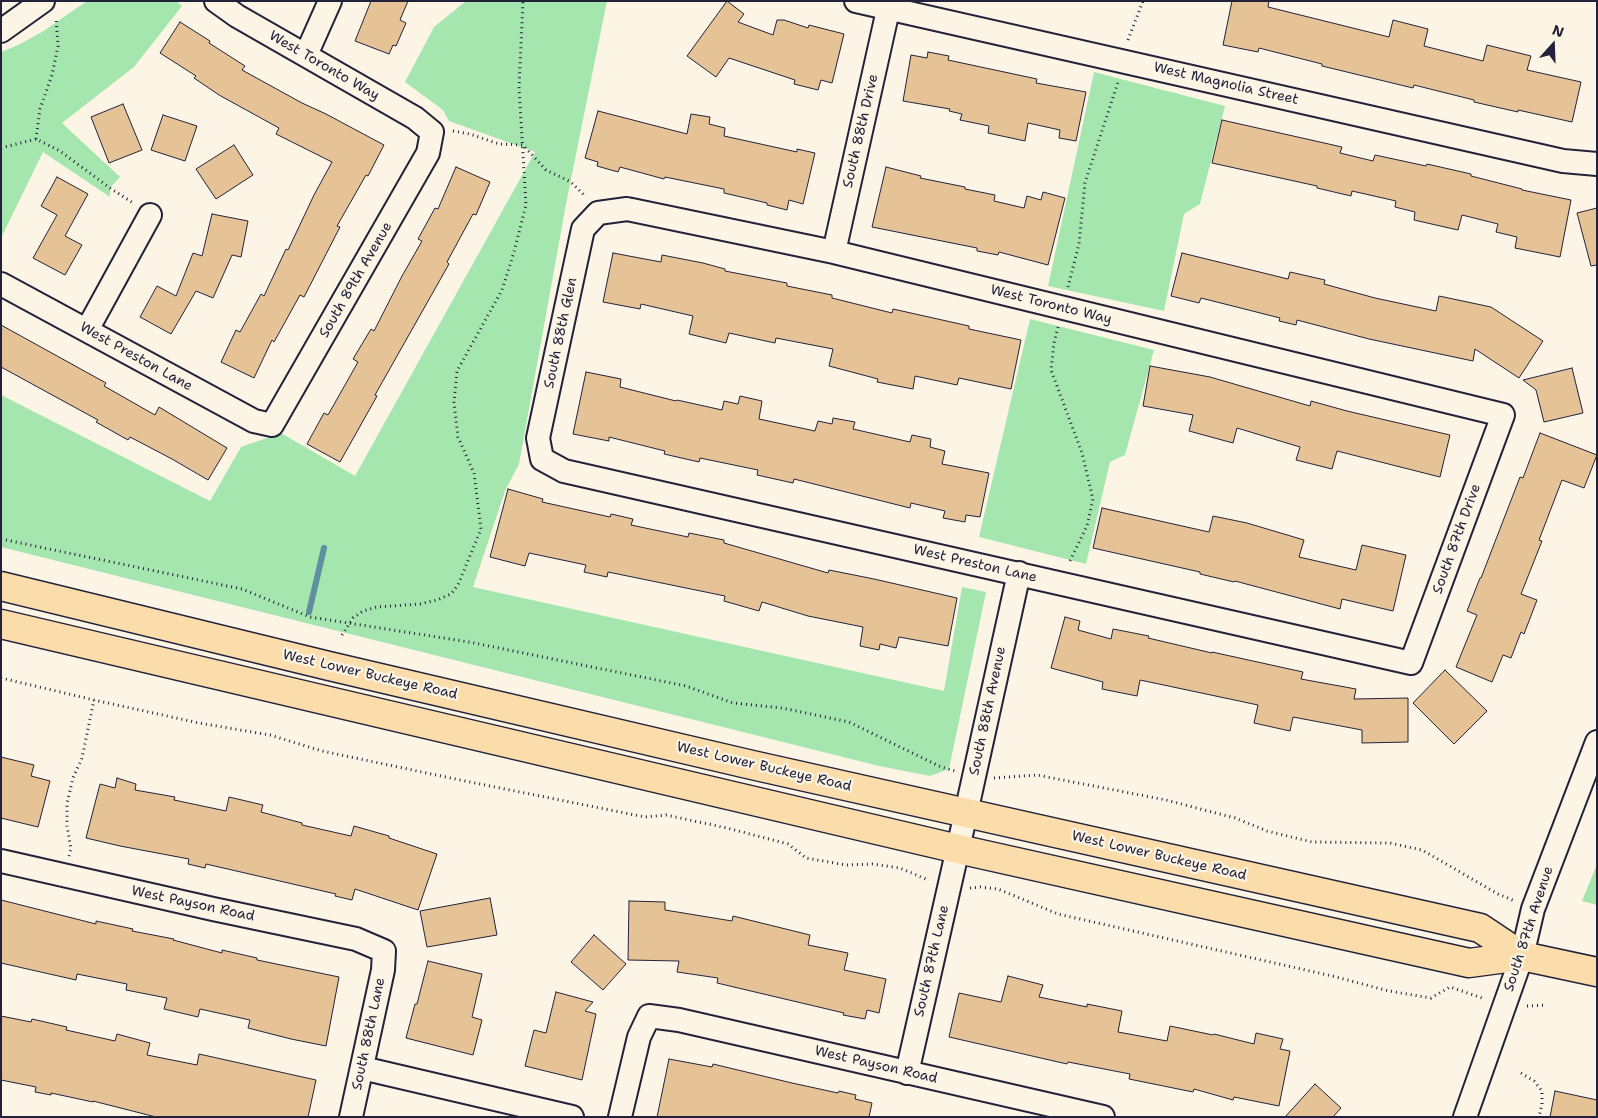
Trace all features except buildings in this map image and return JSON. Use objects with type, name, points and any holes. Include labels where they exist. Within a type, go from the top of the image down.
[{"type":"main road","name":"West Lower Buckeye Road","points":[[1,586],[329,666],[752,765],[1480,928],[1522,956]]},
{"type":"main road","name":"West Lower Buckeye Road","points":[[1,624],[958,849],[1470,964],[1522,956],[1597,972]]},
{"type":"street","name":"West Toronto Way","points":[[216,1],[237,16],[416,118],[432,132]]},
{"type":"street","points":[[306,55],[330,1]]},
{"type":"street","name":"West Magnolia Street","points":[[856,1],[888,10],[1129,62],[1563,161],[1597,164]]},
{"type":"street","points":[[1,31],[47,5]]},
{"type":"street","name":"South 88th Drive","points":[[834,252],[888,10]]},
{"type":"street","name":"South 89th Avenue","points":[[272,424],[428,154],[432,132]]},
{"type":"street","name":"West Toronto Way","points":[[598,213],[627,209],[834,252],[1503,414]]},
{"type":"street","name":"South 88th Glen","points":[[542,459],[538,438],[583,229],[598,213]]},
{"type":"street","points":[[87,330],[150,214]]},
{"type":"street","name":"West Preston Lane","points":[[1,284],[254,421],[272,424]]},
{"type":"street","name":"South 87th Drive","points":[[1411,664],[1503,414]]},
{"type":"street","name":"West Preston Lane","points":[[542,459],[564,471],[1019,573],[1411,664]]},
{"type":"street","name":"South 88th Avenue","points":[[958,849],[1019,573]]},
{"type":"street","name":"South 87th Avenue","points":[[1465,1117],[1522,956],[1533,908],[1597,742]]},
{"type":"street","name":"South 87th Lane","points":[[906,1073],[958,849]]},
{"type":"street","name":"West Payson Road","points":[[1,861],[356,939],[384,951]]},
{"type":"street","name":"South 88th Lane","points":[[351,1117],[382,970],[384,951]]},
{"type":"street","name":"West Payson Road","points":[[620,1117],[639,1037],[649,1016],[679,1020],[1103,1117]]},
{"type":"street","points":[[362,1068],[572,1117]]},
{"type":"path","points":[[342,635],[348,624],[363,611],[377,606],[420,604],[451,594],[458,585],[481,529],[474,474],[458,437],[454,402],[457,371],[502,290],[526,205],[519,87],[523,1]]},
{"type":"path","points":[[36,139],[40,109],[52,75],[58,46],[56,17],[47,5]]},
{"type":"path","points":[[1060,583],[1086,526],[1093,499],[1082,453],[1051,370],[1054,343],[1078,244],[1086,183],[1118,82]]},
{"type":"path","points":[[432,132],[450,131],[470,134],[499,144],[523,145],[546,170],[571,182],[598,213]]},
{"type":"path","points":[[1,148],[36,139],[60,150],[110,188],[150,214]]},
{"type":"path","points":[[1,538],[242,589],[310,617],[469,642],[686,686],[733,703],[782,708],[849,722],[941,767],[955,771]]},
{"type":"path","points":[[1,678],[199,723],[270,735],[322,751],[460,780],[645,817],[666,816],[727,828],[788,844],[806,858],[846,865],[872,864],[900,868],[928,880]]},
{"type":"path","points":[[65,875],[71,849],[67,804],[73,778],[82,758],[94,700]]},
{"type":"path","points":[[991,778],[1037,775],[1166,800],[1235,818],[1266,831],[1312,842],[1390,843],[1422,850],[1498,894],[1533,908]]},
{"type":"path","points":[[966,888],[998,889],[1058,914],[1332,976],[1389,991],[1431,998],[1450,987],[1504,1006],[1546,1005]]},
{"type":"path","points":[[1522,1073],[1534,1081],[1542,1091],[1539,1117]]},
{"type":"green space","points":[[87,1],[177,1],[182,6],[134,67],[62,123],[120,177],[110,188],[110,197],[43,152],[1,238],[1,52],[42,32]]},
{"type":"green space","points":[[466,1],[607,1],[566,204],[519,464],[505,491],[473,587],[944,691],[962,587],[986,592],[949,769],[930,776],[879,766],[1,547],[1,395],[210,501],[241,447],[281,433],[355,476],[535,152],[449,121],[443,110],[405,82],[434,27]]},
{"type":"green space","points":[[1094,72],[1225,106],[1200,204],[1184,214],[1164,311],[1048,286]]},
{"type":"green space","points":[[1030,319],[1154,350],[1125,455],[1110,462],[1086,564],[979,537]]},
{"type":"green space","points":[[1597,864],[1597,905],[1582,901]]},
{"type":"waterway","points":[[309,612],[324,548]]}]
